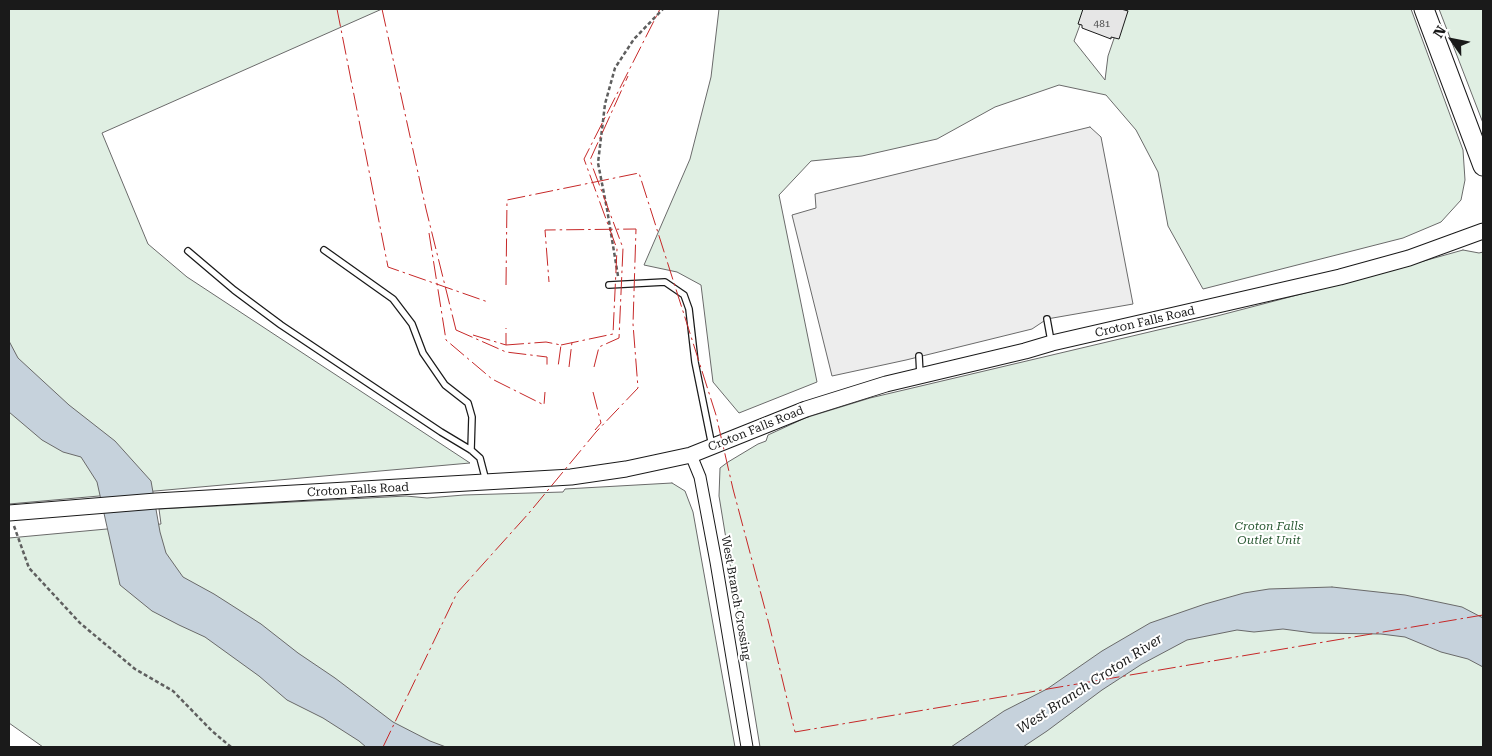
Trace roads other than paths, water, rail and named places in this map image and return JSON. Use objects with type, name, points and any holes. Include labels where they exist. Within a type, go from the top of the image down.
[{"type":"main road","points":[[1424,9],[1483,166]]},
{"type":"street","name":"Croton Falls Road","points":[[9,513],[156,501],[571,477],[607,472],[690,455],[813,406],[886,384],[1052,343],[1340,277],[1409,258],[1483,232]]},
{"type":"street","name":"West Branch Crossing","points":[[690,455],[700,478],[747,747]]},
{"type":"lane","points":[[324,250],[393,299],[412,324],[422,353],[445,385],[468,403],[472,417],[471,450]]},
{"type":"lane","points":[[188,251],[234,290],[281,325],[471,450],[480,458],[487,482]]},
{"type":"lane","points":[[609,285],[664,282],[684,295],[689,309],[695,362],[712,446]]},
{"type":"lane","points":[[1047,319],[1052,343]]},
{"type":"lane","points":[[919,356],[920,375]]},
{"type":"water","points":[[9,341],[18,358],[69,405],[115,441],[151,481],[160,532],[166,553],[183,577],[261,624],[393,722],[446,747],[366,747],[323,718],[287,700],[259,676],[205,637],[152,611],[120,585],[97,482],[81,457],[63,452],[42,440],[9,412]]},
{"type":"water","name":"West Branch Croton River","points":[[1332,587],[1405,595],[1462,607],[1483,618],[1483,667],[1468,659],[1441,652],[1405,637],[1381,634],[1313,633],[1283,629],[1254,632],[1237,630],[1187,640],[1142,664],[1102,690],[1023,747],[951,747],[1004,711],[1047,689],[1102,651],[1150,623],[1244,593],[1269,589]]},
{"type":"park label","name":"Croton Falls Outlet Unit","points":[[1269,533]]}]
